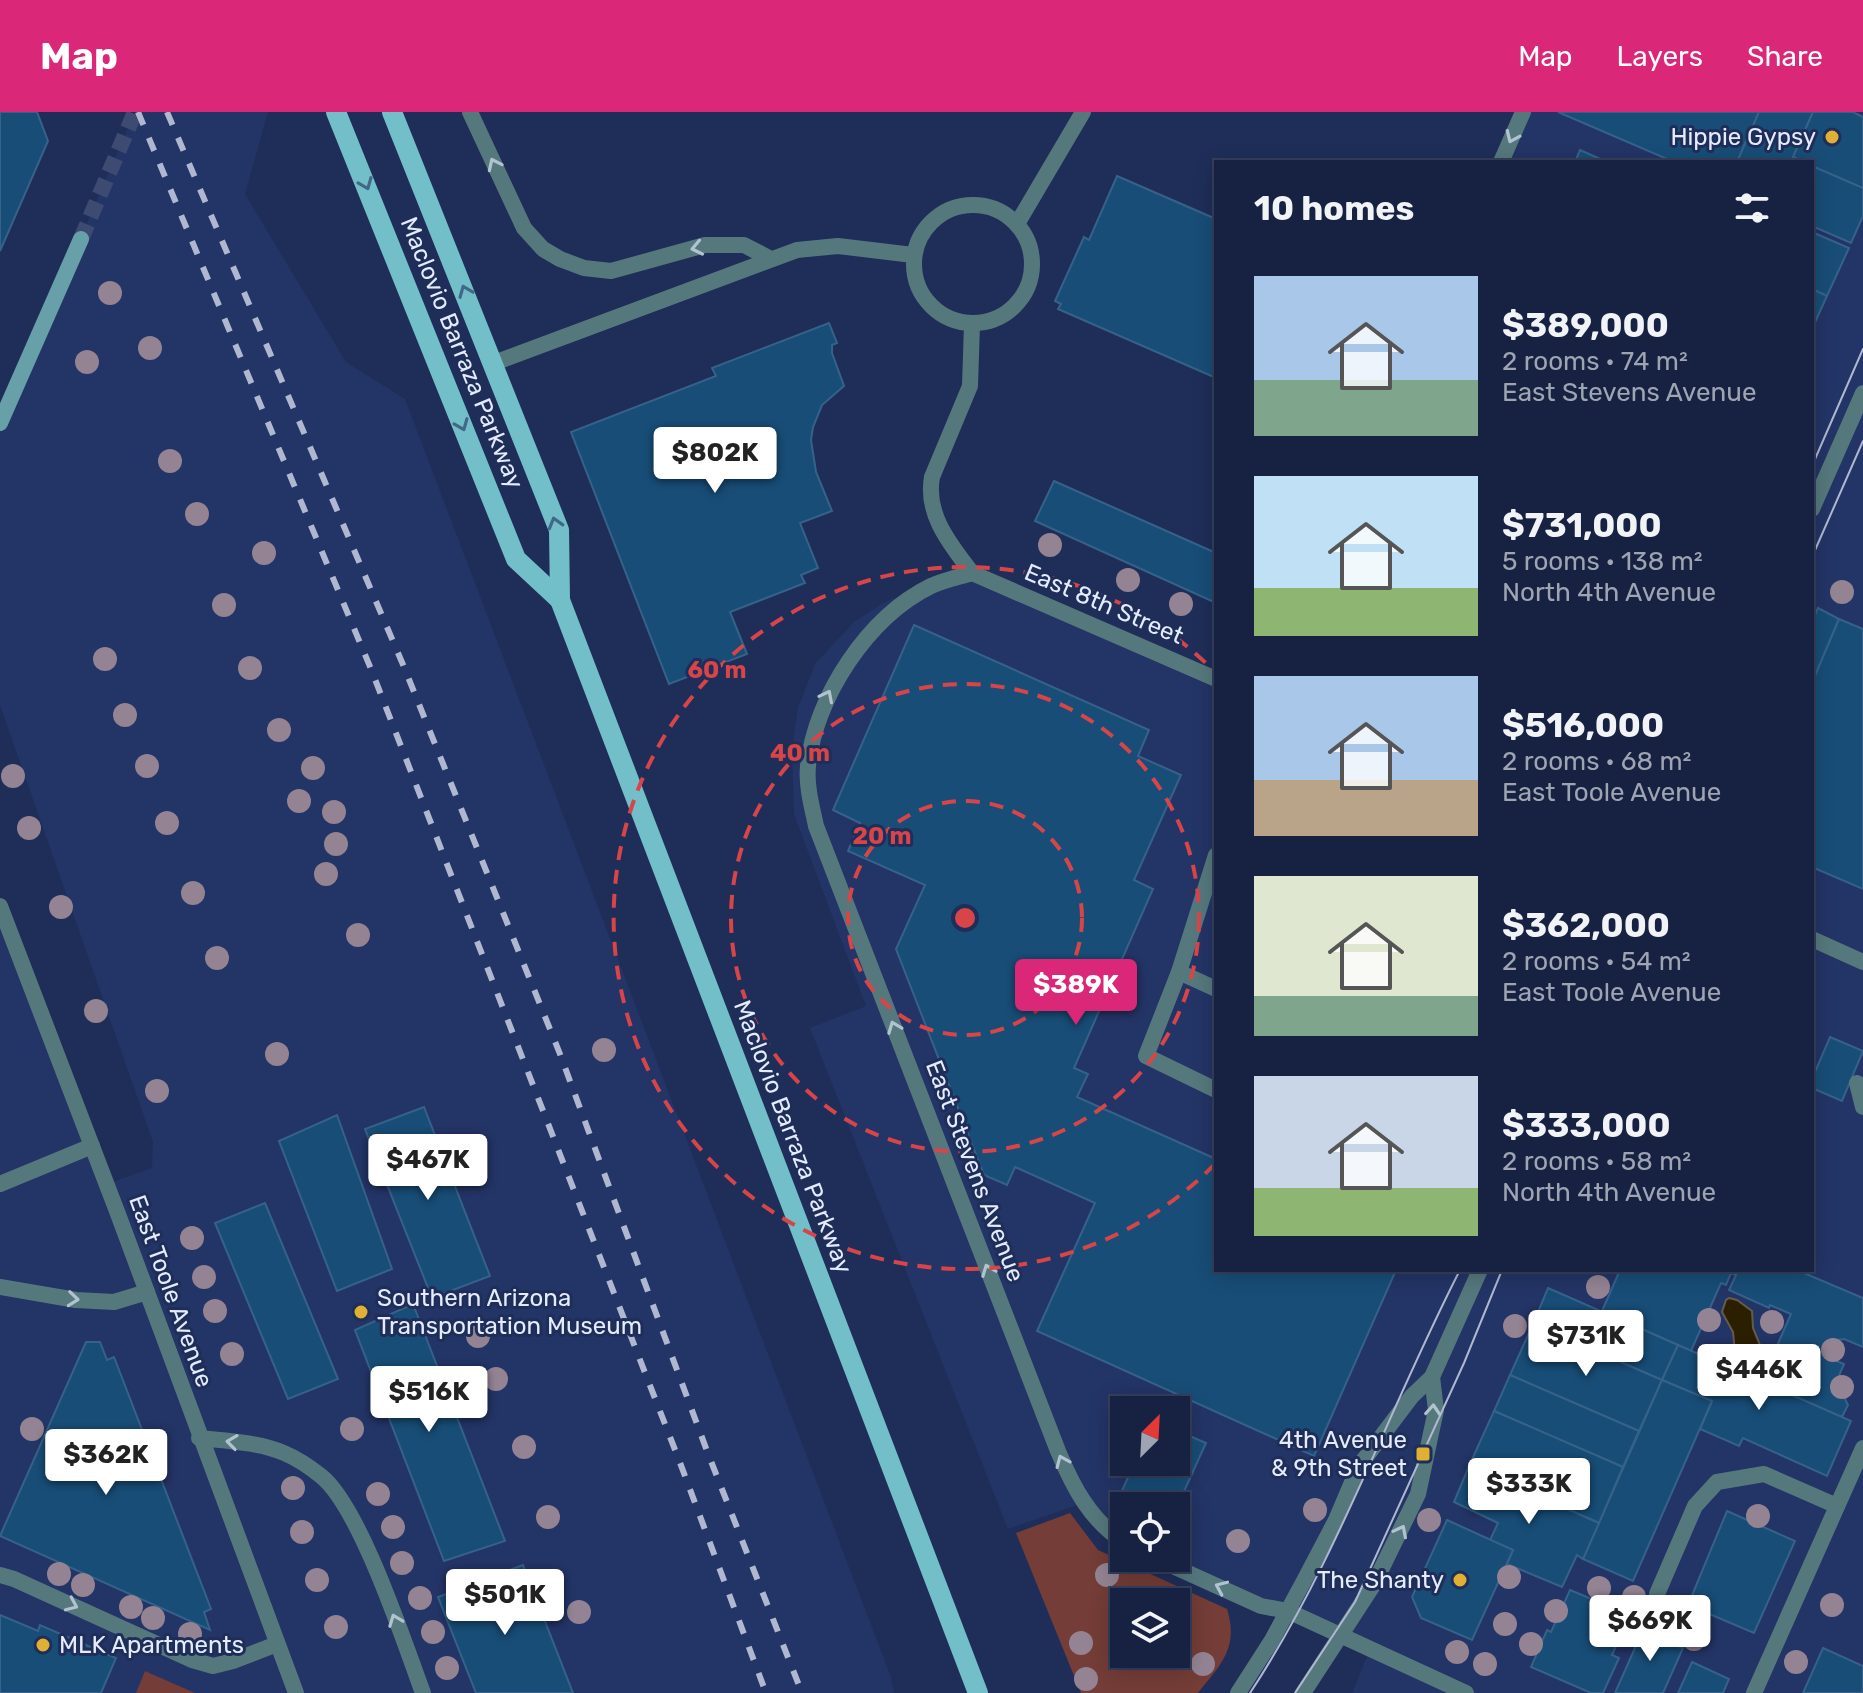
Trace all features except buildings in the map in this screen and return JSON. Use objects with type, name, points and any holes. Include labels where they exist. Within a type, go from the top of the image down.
[{"type":"main road","name":"Maclovio Barraza Parkway","points":[[336,112],[516,559],[560,600]]},
{"type":"main road","name":"Maclovio Barraza Parkway","points":[[392,112],[559,530],[560,600],[978,1693]]},
{"type":"main road","points":[[0,423],[81,239]]},
{"type":"street","points":[[470,112],[524,228],[543,249],[560,259],[584,268],[611,271],[705,245],[744,245],[771,259]]},
{"type":"street","points":[[1017,224],[1083,112]]},
{"type":"street","points":[[1502,160],[1523,112]]},
{"type":"street","points":[[964,205],[983,205],[1001,212],[1017,224],[1027,240],[1032,258],[1031,278],[1023,297],[1010,312],[991,321],[972,324],[952,320],[934,310],[921,294],[914,275],[913,255],[919,237],[930,222],[946,211],[964,205]]},
{"type":"street","points":[[494,363],[797,250],[838,246],[913,255]]},
{"type":"street","points":[[972,324],[970,386],[932,477],[930,489],[934,513],[972,573]]},
{"type":"street","points":[[1814,504],[1863,393]]},
{"type":"street","name":"East 8th Street","points":[[972,573],[1214,678]]},
{"type":"street","name":"East Stevens Avenue","points":[[972,573],[930,586],[890,615],[862,645],[835,680],[821,708],[807,769],[816,826],[1058,1451],[1073,1486],[1110,1531]]},
{"type":"street","points":[[1214,861],[1179,972],[1146,1056],[1214,1089]]},
{"type":"street","name":"East Toole Avenue","points":[[0,906],[296,1693]]},
{"type":"street","points":[[1814,940],[1863,962]]},
{"type":"street","points":[[1179,972],[1214,988]]},
{"type":"street","points":[[1857,1083],[1863,1107]]},
{"type":"street","points":[[0,1184],[92,1146]]},
{"type":"street","points":[[1238,1693],[1288,1611],[1336,1520],[1359,1466],[1404,1406],[1432,1377],[1479,1272]]},
{"type":"street","points":[[0,1287],[76,1300],[114,1302],[147,1292]]},
{"type":"street","points":[[1303,1693],[1374,1584],[1418,1494],[1436,1410],[1432,1377]]},
{"type":"street","points":[[199,1438],[240,1442],[284,1453],[323,1477],[352,1516],[423,1693]]},
{"type":"street","points":[[1754,1693],[1863,1448]]},
{"type":"street","points":[[1657,1594],[1695,1506],[1717,1482],[1764,1474],[1837,1506]]},
{"type":"street","points":[[1186,1572],[1261,1606],[1288,1611],[1466,1693]]},
{"type":"street","points":[[0,1575],[192,1660],[213,1666],[277,1644]]},
{"type":"shaded area","points":[[135,112],[268,112],[245,194],[346,362],[405,399],[891,1677],[894,1693],[0,1693],[0,906],[107,1184],[152,1168],[153,1142],[0,705],[0,423]]},
{"type":"shaded area","points":[[1523,112],[1863,112],[1863,1693],[1352,1693],[1370,1649],[1188,1572],[1190,1492],[1110,1492],[1110,1529],[1083,1503],[1008,1529],[810,1028],[866,1006],[794,814],[792,749],[798,708],[815,664],[854,622],[883,603],[908,592],[972,573],[1214,678],[1214,1272],[1814,1272],[1814,160],[1502,160]]},
{"type":"shaded area","points":[[1729,1298],[1752,1311],[1753,1328],[1760,1345],[1752,1361],[1741,1358],[1735,1352],[1733,1332],[1722,1312]]},
{"type":"shaded area","points":[[1070,1513],[1098,1550],[1110,1555],[1110,1572],[1146,1572],[1181,1588],[1110,1588],[1110,1668],[1190,1668],[1190,1592],[1227,1609],[1231,1634],[1226,1655],[1198,1693],[1081,1693],[1016,1533]]},
{"type":"shaded area","points":[[145,1671],[195,1693],[136,1693]]},
{"type":"tunnel","points":[[81,239],[135,112]]},
{"type":"tram line","points":[[1814,461],[1863,349]]},
{"type":"tram line","points":[[1814,552],[1863,441]]},
{"type":"tram line","points":[[1250,1693],[1281,1643],[1336,1538],[1459,1272]]},
{"type":"tram line","points":[[1295,1693],[1355,1602],[1464,1363],[1501,1272]]},
{"type":"railway","points":[[138,112],[371,669],[679,1460],[766,1693]]},
{"type":"railway","points":[[167,112],[404,667],[560,1054],[707,1451],[802,1693]]},
{"type":"place","name":"Hippie Gypsy","points":[[1832,137]]},
{"type":"place","name":"Southern Arizona Transportation Museum","points":[[361,1312]]},
{"type":"place","name":"4th Avenue & 9th Street","points":[[1423,1454]]},
{"type":"place","name":"The Shanty","points":[[1460,1580]]},
{"type":"place","name":"MLK Apartments","points":[[43,1645]]}]
